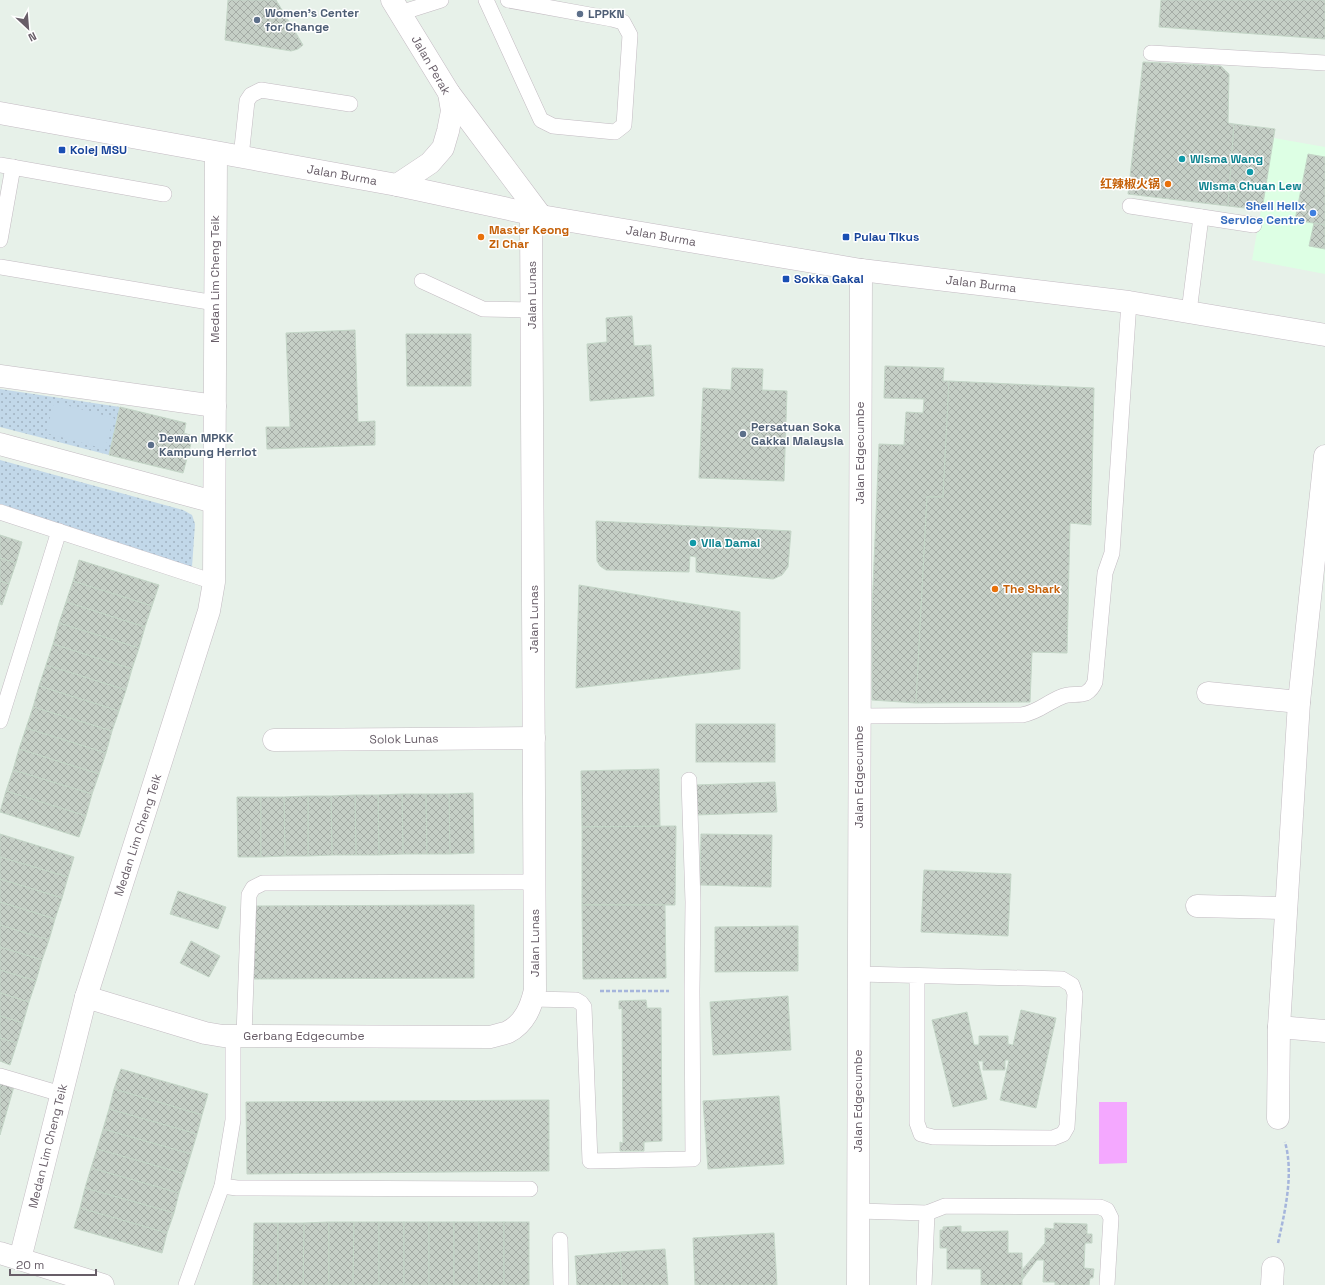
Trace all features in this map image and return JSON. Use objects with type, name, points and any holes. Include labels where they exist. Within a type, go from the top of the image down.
[{"type":"street","name":"Jalan Perak","points":[[396,7],[449,93],[452,112],[443,148],[430,163],[397,185]]},
{"type":"street","points":[[449,93],[536,215]]},
{"type":"street","name":"Jalan Burma","points":[[0,113],[397,185],[536,215],[861,270],[1129,302],[1325,335]]},
{"type":"street","name":"Medan Lim Cheng Teik","points":[[10,1256],[61,1094],[86,998],[209,611],[214,582],[216,153]]},
{"type":"street","name":"Jalan Lunas","points":[[522,1022],[532,1004],[535,990],[532,310],[536,215]]},
{"type":"street","name":"Jalan Edgecumbe","points":[[858,1285],[861,270]]},
{"type":"street","points":[[0,376],[215,406]]},
{"type":"street","points":[[0,444],[214,502]]},
{"type":"street","points":[[1278,1118],[1279,1028],[1299,702],[1325,456]]},
{"type":"street","points":[[1208,693],[1299,702]]},
{"type":"street","name":"Solok Lunas","points":[[274,740],[534,738]]},
{"type":"street","points":[[1197,906],[1286,908]]},
{"type":"street","name":"Gerbang Edgecumbe","points":[[86,998],[205,1033],[239,1036],[490,1037],[508,1032],[522,1022]]},
{"type":"street","points":[[1279,1028],[1325,1030]]},
{"type":"street","points":[[10,1256],[103,1285]]},
{"type":"lane","points":[[396,7],[441,0]]},
{"type":"lane","points":[[486,0],[541,120],[553,126],[615,132],[624,125],[630,35],[623,22],[508,0]]},
{"type":"lane","points":[[1151,53],[1325,62]]},
{"type":"lane","points":[[241,157],[247,101],[251,95],[261,90],[350,104]]},
{"type":"lane","points":[[0,240],[6,166],[164,194]]},
{"type":"lane","points":[[1130,206],[1254,225]]},
{"type":"lane","points":[[1189,312],[1201,217]]},
{"type":"lane","points":[[0,267],[215,302]]},
{"type":"lane","points":[[422,281],[483,309],[532,310]]},
{"type":"lane","points":[[859,716],[1022,715],[1033,713],[1061,697],[1084,693],[1092,689],[1095,682],[1105,573],[1112,553],[1129,302]]},
{"type":"lane","points":[[0,512],[214,582]]},
{"type":"lane","points":[[0,721],[59,531]]},
{"type":"lane","points":[[533,998],[576,1000],[581,1003],[584,1008],[590,1162],[693,1159],[692,991],[694,902],[690,780]]},
{"type":"lane","points":[[186,1285],[222,1186],[233,1120],[249,895],[253,888],[263,883],[535,882]]},
{"type":"lane","points":[[859,974],[1062,979],[1072,985],[1075,994],[1068,1127],[1063,1134],[1053,1138],[933,1137],[921,1134],[917,1123],[917,976]]},
{"type":"lane","points":[[0,1076],[61,1094]]},
{"type":"lane","points":[[222,1186],[245,1188],[530,1189]]},
{"type":"lane","points":[[858,1211],[927,1213],[945,1206],[1100,1206],[1107,1210],[1111,1218],[1107,1285]]},
{"type":"lane","points":[[924,1285],[927,1213]]},
{"type":"lane","points":[[560,1240],[562,1285]]},
{"type":"path","points":[[624,991],[692,991]]},
{"type":"path","points":[[1272,1277],[1288,1198],[1288,1153],[1278,1118]]},
{"type":"shaded area","points":[[1274,138],[1325,147],[1325,274],[1252,260]]},
{"type":"shaded area","points":[[0,389],[120,407],[109,455],[0,427]]},
{"type":"shaded area","points":[[54,402],[114,418],[105,449],[46,433]]},
{"type":"shaded area","points":[[0,460],[183,510],[192,515],[195,524],[192,567],[0,504]]},
{"type":"shaded area","points":[[1099,1102],[1127,1102],[1127,1163],[1099,1164]]},
{"type":"building","name":"Women's Center for Change","points":[[228,0],[276,0],[303,45],[298,49],[291,51],[225,40]]},
{"type":"building","points":[[1161,0],[1325,0],[1325,39],[1159,27]]},
{"type":"building","name":"Wisma Wang","points":[[1143,62],[1221,66],[1229,74],[1228,123],[1234,124],[1228,206],[1128,194]]},
{"type":"building","name":"Wisma Chuan Lew","points":[[1234,124],[1275,129],[1262,210],[1228,206]]},
{"type":"building","points":[[1308,154],[1325,157],[1325,225],[1295,220]]},
{"type":"building","points":[[1314,223],[1325,225],[1325,249],[1309,246]]},
{"type":"building","points":[[632,316],[634,346],[651,345],[654,396],[590,401],[587,344],[607,342],[606,318]]},
{"type":"building","points":[[355,330],[358,422],[375,421],[375,445],[267,449],[266,427],[290,427],[286,333]]},
{"type":"building","points":[[406,334],[471,334],[471,386],[407,386]]},
{"type":"building","points":[[885,366],[944,368],[943,381],[949,381],[943,497],[927,497],[916,703],[872,700],[872,611],[879,444],[904,445],[906,412],[923,413],[924,399],[884,398]]},
{"type":"building","name":"Persatuan Soka Gakkai Malaysia","points":[[732,368],[763,369],[762,390],[787,391],[784,481],[699,478],[703,388],[731,390]]},
{"type":"building","name":"The Shark","points":[[949,381],[1094,388],[1091,525],[1070,523],[1067,653],[1032,652],[1030,702],[916,703],[927,497],[943,497]]},
{"type":"building","name":"Dewan MPKK Kampung Herriot","points":[[120,407],[186,423],[184,433],[193,436],[183,473],[109,455]]},
{"type":"building","name":"Vila Damai","points":[[596,521],[791,531],[788,567],[782,575],[773,579],[696,572],[696,557],[690,556],[689,572],[606,570],[600,566],[597,561]]},
{"type":"building","points":[[0,535],[22,542],[16,563],[0,558]]},
{"type":"building","points":[[0,558],[16,563],[9,584],[0,581]]},
{"type":"building","points":[[79,560],[159,585],[152,606],[73,581]]},
{"type":"building","points":[[0,581],[9,584],[2,605],[0,604]]},
{"type":"building","points":[[73,581],[152,606],[145,627],[66,602]]},
{"type":"building","points":[[579,585],[740,612],[740,669],[576,688]]},
{"type":"building","points":[[66,602],[145,627],[139,648],[59,623]]},
{"type":"building","points":[[59,623],[139,648],[132,669],[53,644]]},
{"type":"building","points":[[53,644],[132,669],[126,690],[46,665]]},
{"type":"building","points":[[46,665],[126,690],[119,711],[39,686]]},
{"type":"building","points":[[39,686],[119,711],[112,731],[33,707]]},
{"type":"building","points":[[33,707],[112,731],[106,753],[26,728]]},
{"type":"building","points":[[696,724],[775,724],[775,762],[696,762]]},
{"type":"building","points":[[26,728],[106,753],[99,774],[19,749]]},
{"type":"building","points":[[19,749],[99,774],[92,794],[13,770]]},
{"type":"building","points":[[659,769],[660,826],[582,827],[581,771]]},
{"type":"building","points":[[13,770],[92,794],[86,816],[6,791]]},
{"type":"building","points":[[775,782],[777,812],[697,815],[696,785]]},
{"type":"building","points":[[6,791],[86,816],[79,837],[0,812]]},
{"type":"building","points":[[473,793],[474,853],[450,854],[449,794]]},
{"type":"building","points":[[402,794],[426,794],[427,854],[403,854]]},
{"type":"building","points":[[402,794],[403,854],[379,855],[378,795]]},
{"type":"building","points":[[426,794],[449,794],[450,854],[427,854]]},
{"type":"building","points":[[355,795],[378,795],[379,855],[356,855]]},
{"type":"building","points":[[355,795],[356,855],[332,855],[331,796]]},
{"type":"building","points":[[308,796],[331,796],[332,855],[308,856]]},
{"type":"building","points":[[308,796],[308,856],[285,856],[284,797]]},
{"type":"building","points":[[237,797],[261,797],[261,857],[238,857]]},
{"type":"building","points":[[261,797],[284,797],[285,856],[261,857]]},
{"type":"building","points":[[676,826],[675,905],[582,905],[582,827]]},
{"type":"building","points":[[0,834],[74,857],[68,877],[0,857]]},
{"type":"building","points":[[701,834],[772,835],[771,887],[700,885]]},
{"type":"building","points":[[0,857],[68,877],[62,898],[0,879]]},
{"type":"building","points":[[924,870],[1011,874],[1008,936],[921,932]]},
{"type":"building","points":[[0,879],[62,898],[55,919],[0,902]]},
{"type":"building","points":[[178,891],[226,907],[218,929],[170,914]]},
{"type":"building","points":[[0,902],[55,919],[49,940],[0,925]]},
{"type":"building","points":[[474,905],[474,978],[253,979],[253,906]]},
{"type":"building","points":[[582,905],[665,905],[666,978],[583,979]]},
{"type":"building","points":[[0,925],[49,940],[42,960],[0,947]]},
{"type":"building","points":[[798,926],[798,971],[715,972],[715,927]]},
{"type":"building","points":[[191,941],[220,956],[209,977],[180,963]]},
{"type":"building","points":[[0,947],[42,960],[36,981],[0,970]]},
{"type":"building","points":[[0,970],[36,981],[29,1002],[0,993]]},
{"type":"building","points":[[0,993],[29,1002],[23,1023],[0,1016]]},
{"type":"building","points":[[788,996],[791,1050],[713,1055],[710,1002]]},
{"type":"building","points":[[646,1000],[647,1008],[661,1008],[662,1141],[644,1142],[644,1151],[620,1151],[620,1142],[623,1143],[622,1008],[619,1009],[619,1001]]},
{"type":"building","points":[[1021,1010],[1056,1018],[1036,1108],[1000,1100],[1009,1060],[1005,1060],[1005,1070],[983,1070],[983,1061],[978,1061],[987,1099],[953,1107],[932,1020],[967,1012],[974,1045],[979,1045],[979,1036],[1008,1036],[1008,1044],[1013,1045]]},
{"type":"building","points":[[0,1016],[23,1023],[17,1043],[0,1038]]},
{"type":"building","points":[[0,1038],[17,1043],[10,1065],[0,1061]]},
{"type":"building","points":[[121,1069],[208,1094],[202,1115],[114,1089]]},
{"type":"building","points":[[0,1079],[15,1083],[0,1135]]},
{"type":"building","points":[[114,1089],[202,1115],[197,1134],[109,1109]]},
{"type":"building","points":[[779,1096],[784,1164],[708,1169],[703,1101]]},
{"type":"building","points":[[549,1100],[549,1171],[247,1174],[246,1102]]},
{"type":"building","points":[[109,1109],[197,1134],[191,1154],[103,1129]]},
{"type":"building","points":[[103,1129],[191,1154],[185,1174],[97,1149]]},
{"type":"building","points":[[97,1149],[185,1174],[179,1193],[91,1168]]},
{"type":"building","points":[[91,1168],[179,1193],[174,1213],[85,1188]]},
{"type":"building","points":[[85,1188],[174,1213],[167,1233],[80,1208]]},
{"type":"building","points":[[80,1208],[167,1233],[162,1253],[74,1228]]},
{"type":"building","points":[[329,1222],[329,1285],[303,1285],[304,1223]]},
{"type":"building","points":[[329,1222],[354,1222],[353,1285],[329,1285]]},
{"type":"building","points":[[354,1222],[379,1222],[379,1285],[353,1285]]},
{"type":"building","points":[[379,1222],[404,1222],[404,1285],[379,1285]]},
{"type":"building","points":[[404,1222],[429,1222],[429,1285],[404,1285]]},
{"type":"building","points":[[429,1222],[454,1222],[454,1285],[429,1285]]},
{"type":"building","points":[[454,1222],[479,1222],[479,1285],[454,1285]]},
{"type":"building","points":[[479,1222],[504,1222],[504,1285],[479,1285]]},
{"type":"building","points":[[504,1222],[529,1222],[529,1285],[504,1285]]},
{"type":"building","points":[[254,1223],[278,1223],[278,1285],[253,1285]]},
{"type":"building","points":[[278,1223],[304,1223],[303,1285],[278,1285]]},
{"type":"building","points":[[1054,1223],[1087,1224],[1087,1234],[1092,1234],[1092,1243],[1085,1243],[1084,1268],[1094,1269],[1093,1278],[1090,1278],[1089,1285],[1055,1285],[1055,1282],[1043,1282],[1044,1260],[1037,1260],[1022,1280],[1022,1270],[1045,1243],[1045,1228],[1054,1229]]},
{"type":"building","points":[[961,1226],[961,1232],[1008,1231],[1008,1253],[1022,1253],[1022,1285],[981,1285],[981,1269],[947,1269],[947,1248],[940,1248],[940,1230],[943,1230],[943,1227]]},
{"type":"building","points":[[774,1233],[777,1285],[695,1285],[693,1238]]},
{"type":"building","points":[[665,1249],[668,1285],[622,1285],[620,1252]]},
{"type":"building","points":[[620,1252],[622,1285],[577,1285],[575,1256]]},
{"type":"place","name":"LPPKN","points":[[580,14]]},
{"type":"place","name":"Women's Center for Change","points":[[257,20]]},
{"type":"place","name":"Kolej MSU","points":[[62,150]]},
{"type":"place","name":"Wisma Wang","points":[[1182,159]]},
{"type":"place","name":"Wisma Chuan Lew","points":[[1250,172]]},
{"type":"place","name":"红辣椒火锅","points":[[1168,184]]},
{"type":"place","name":"Shell Helix Service Centre","points":[[1313,213]]},
{"type":"place","name":"Master Keong Zi Char","points":[[481,237]]},
{"type":"place","name":"Pulau Tikus","points":[[846,237]]},
{"type":"place","name":"Sokka Gakai","points":[[786,279]]},
{"type":"place","name":"Persatuan Soka Gakkai Malaysia","points":[[743,434]]},
{"type":"place","name":"Dewan MPKK Kampung Herriot","points":[[151,445]]},
{"type":"place","name":"Vila Damai","points":[[693,543]]},
{"type":"place","name":"The Shark","points":[[995,589]]}]
